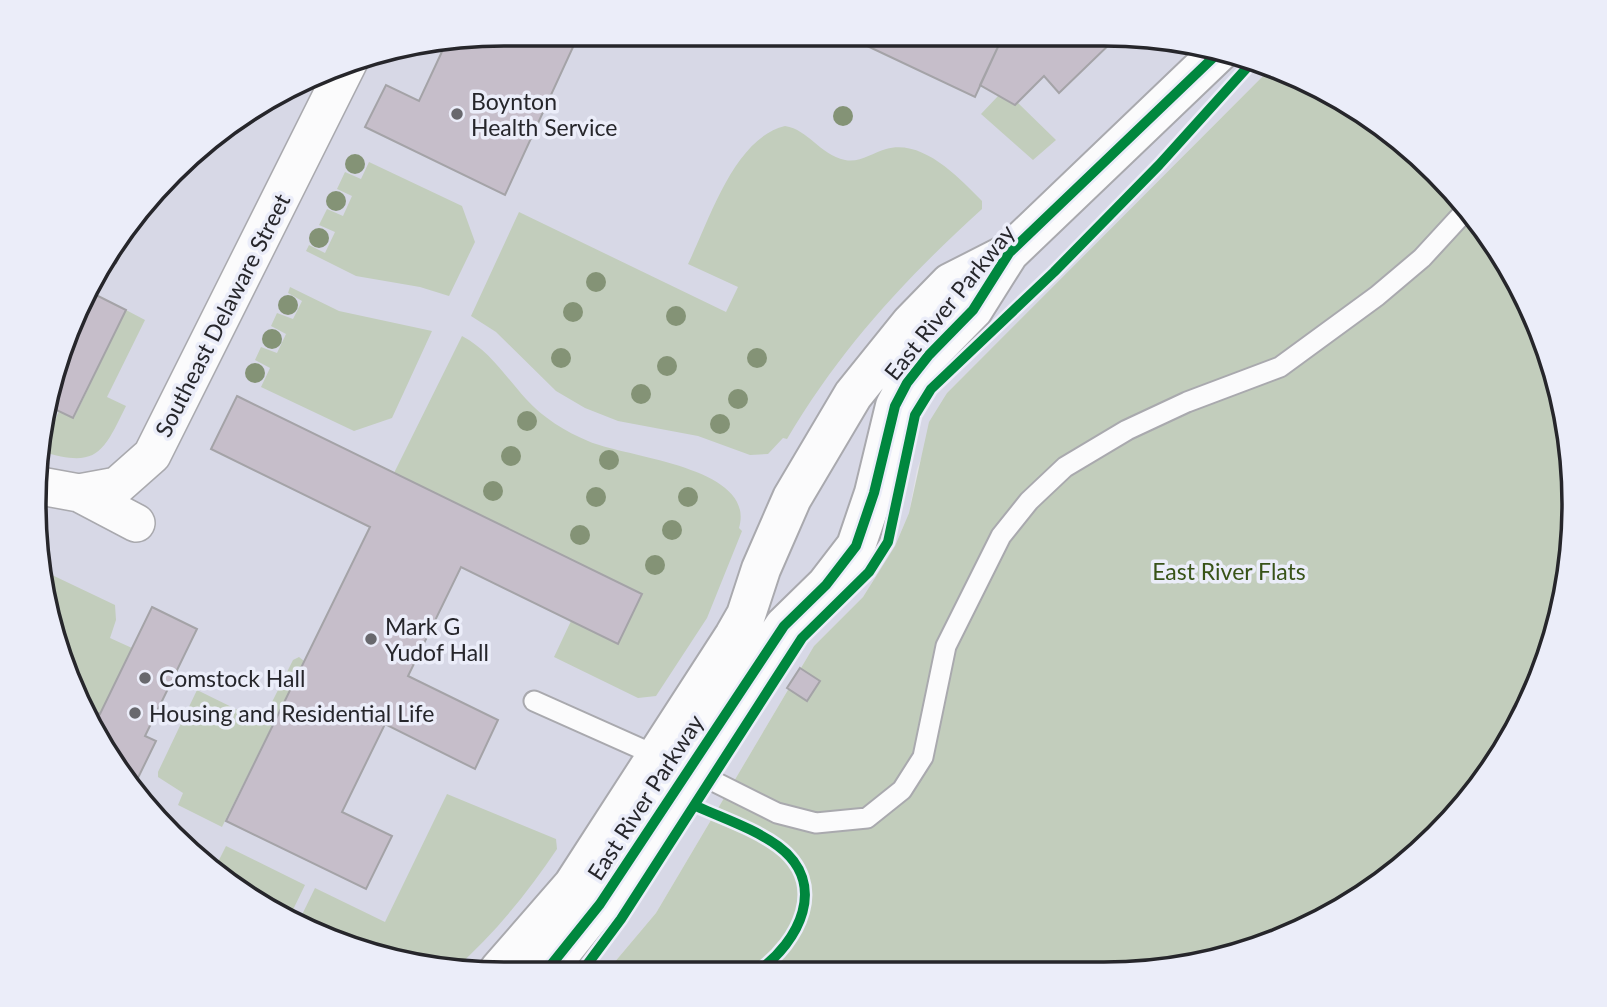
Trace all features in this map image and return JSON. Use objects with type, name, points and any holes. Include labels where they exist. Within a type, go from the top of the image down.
[{"type":"street","name":"East River Parkway","points":[[506,962],[573,885],[784,626],[826,585],[856,546],[874,493],[895,406],[907,383],[929,355],[973,310],[1009,253],[1212,59]]},
{"type":"street","name":"Southeast Delaware Street","points":[[46,487],[79,493],[117,486],[152,455],[343,75]]},
{"type":"street","name":"East River Parkway","points":[[553,962],[600,904],[746,615],[761,569],[792,498],[853,395],[911,323],[950,283],[1009,253]]},
{"type":"street","points":[[79,493],[136,523]]},
{"type":"lane","points":[[534,701],[777,813],[816,823],[867,818],[902,790],[923,757],[946,646],[1002,536],[1029,501],[1065,467],[1127,430],[1187,402],[1280,368],[1377,296],[1422,257],[1460,217]]},
{"type":"shaded area","points":[[474,46],[1133,46],[1193,54],[1264,75],[947,393],[917,469],[909,513],[895,546],[863,597],[814,646],[656,913],[615,962],[474,961],[385,946],[328,927],[274,900],[249,884],[202,848],[140,782],[93,706],[80,679],[61,622],[49,563],[46,474],[54,414],[80,328],[107,274],[140,225],[202,159],[274,107],[328,80],[356,70],[414,54],[444,49]]},
{"type":"green space","name":"East River Flats","points":[[1264,75],[1333,107],[1405,159],[1467,225],[1514,301],[1527,328],[1546,385],[1561,474],[1558,563],[1553,593],[1537,651],[1527,679],[1500,732],[1467,782],[1448,805],[1382,867],[1333,900],[1306,914],[1279,927],[1222,946],[1163,958],[1104,962],[615,962],[656,913],[814,646],[863,597],[895,546],[909,513],[929,422],[947,393]]},
{"type":"green space","points":[[999,95],[1014,105],[1017,102],[1056,140],[1033,160],[981,114]]},
{"type":"green space","points":[[785,126],[801,132],[828,153],[845,160],[856,160],[900,147],[926,155],[951,171],[973,191],[982,201],[982,209],[926,262],[876,316],[829,375],[787,439],[783,438],[768,454],[750,455],[698,436],[618,421],[585,408],[556,391],[496,332],[471,316],[519,212],[726,312],[738,287],[688,264],[714,205],[737,164],[751,147],[767,134]]},
{"type":"green space","points":[[369,162],[462,206],[475,242],[449,296],[420,287],[356,276],[306,251],[309,245],[325,253],[335,232],[319,225],[327,209],[343,216],[352,196],[337,189],[345,172],[361,179]]},
{"type":"green space","points":[[290,287],[339,311],[432,331],[392,418],[354,431],[261,387],[270,368],[255,360],[261,347],[277,353],[286,334],[271,326],[277,313],[293,319],[302,301],[288,293]]},
{"type":"green space","points":[[126,310],[145,320],[107,397],[126,406],[104,446],[86,457],[75,458],[48,453],[52,427],[59,411],[74,418]]},
{"type":"green space","points":[[462,336],[489,356],[532,406],[563,429],[588,441],[684,468],[709,478],[728,491],[739,507],[739,528],[742,531],[707,618],[656,696],[638,698],[554,657],[571,621],[618,644],[642,594],[394,473]]},
{"type":"green space","points":[[51,575],[115,605],[116,620],[110,638],[132,648],[100,714],[96,712],[80,679],[70,651]]},
{"type":"green space","points":[[299,657],[304,661],[222,827],[178,805],[183,793],[158,777],[158,772],[197,690],[252,717],[265,716],[293,660]]},
{"type":"green space","points":[[447,794],[556,839],[557,849],[534,882],[464,960],[385,946],[328,927],[302,915],[315,888],[385,922]]},
{"type":"green space","points":[[226,846],[305,885],[293,910],[249,884],[218,861]]},
{"type":"building","name":"Boynton Health Service","points":[[474,46],[573,46],[505,195],[365,127],[386,85],[419,101],[443,49]]},
{"type":"building","points":[[867,46],[998,46],[975,97]]},
{"type":"building","points":[[998,46],[1108,46],[1059,93],[1044,76],[1015,105],[980,85]]},
{"type":"building","points":[[96,295],[126,310],[73,418],[55,409],[80,328]]},
{"type":"building","name":"Mark G Yudof Hall","points":[[237,396],[642,594],[618,644],[461,567],[408,676],[498,720],[475,769],[385,724],[342,812],[392,836],[366,889],[226,821],[370,527],[211,449]]},
{"type":"building","name":"Comstock Hall","points":[[152,607],[197,629],[145,736],[156,741],[138,779],[96,712],[100,714]]},
{"type":"building","points":[[800,668],[820,681],[807,701],[787,688]]},
{"type":"cycle path","points":[[553,962],[600,904],[784,626],[826,585],[856,546],[874,493],[895,406],[907,383],[929,355],[973,310],[1009,253],[1212,59]]},
{"type":"cycle path","points":[[589,962],[621,919],[802,638],[869,572],[888,542],[915,415],[931,389],[1054,272],[1159,165],[1246,69]]},
{"type":"cycle path","points":[[696,806],[749,829],[778,846],[793,861],[802,877],[805,895],[803,912],[786,945],[769,962]]},
{"type":"place","name":"Boynton Health Service","points":[[457,114]]},
{"type":"place","name":"Mark G Yudof Hall","points":[[371,639]]},
{"type":"place","name":"Comstock Hall","points":[[145,678]]},
{"type":"place","name":"Housing and Residential Life","points":[[135,713]]}]
